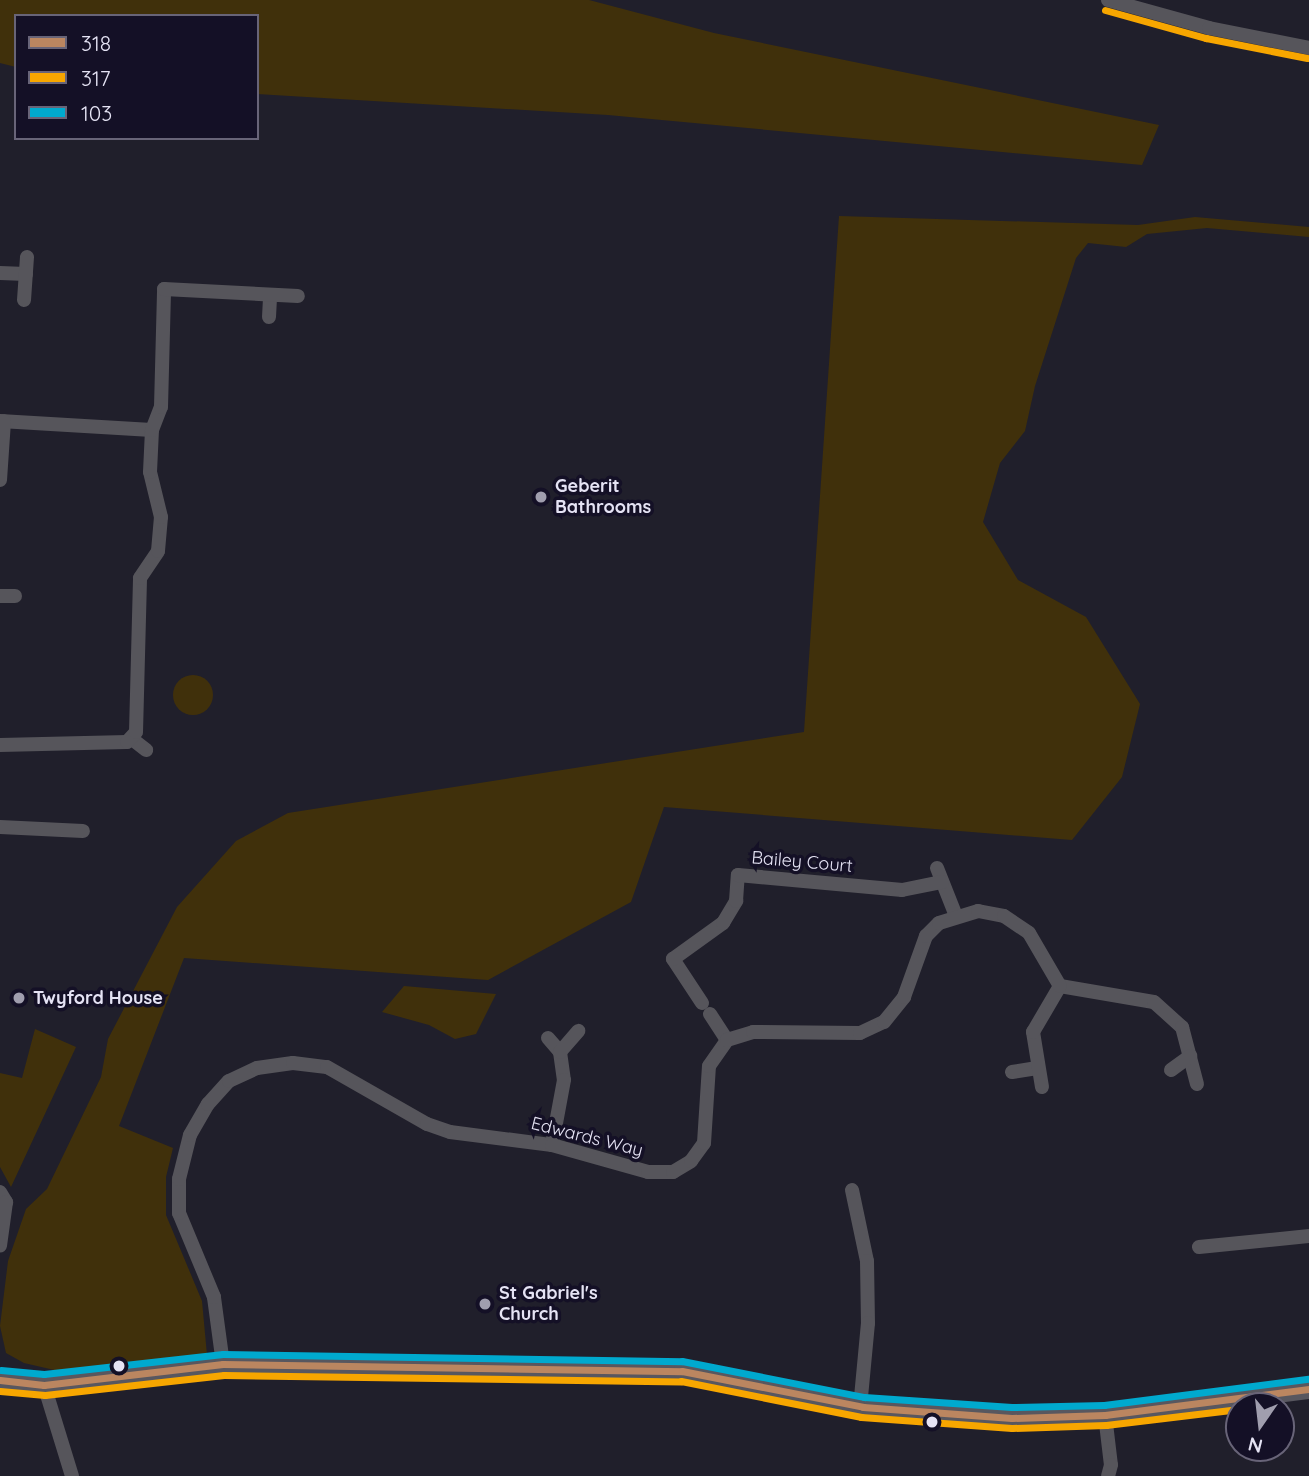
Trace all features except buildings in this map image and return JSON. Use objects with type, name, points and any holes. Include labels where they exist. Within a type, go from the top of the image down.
[{"type":"main road","points":[[0,1380],[44,1385],[223,1364],[682,1371],[860,1407],[1012,1418],[1105,1415],[1309,1389]]},
{"type":"street","points":[[1108,0],[1209,28],[1309,48]]},
{"type":"street","points":[[24,300],[27,257]]},
{"type":"street","points":[[0,273],[26,274]]},
{"type":"street","points":[[132,739],[136,732],[140,578],[158,551],[161,517],[150,472],[152,430],[161,407],[164,289],[298,296]]},
{"type":"street","points":[[269,317],[270,295]]},
{"type":"street","points":[[0,480],[2,421],[152,430]]},
{"type":"street","points":[[0,596],[15,596]]},
{"type":"street","points":[[0,745],[132,739],[146,750]]},
{"type":"street","points":[[0,827],[83,831]]},
{"type":"street","name":"Bailey Court","points":[[727,1040],[673,959],[723,923],[736,901],[738,875],[902,890],[939,875],[956,916]]},
{"type":"street","points":[[727,1040],[753,1032],[860,1033],[884,1022],[904,996],[926,936],[956,916],[978,912],[1004,916],[1029,933],[1060,986]]},
{"type":"street","points":[[1060,986],[1154,1002],[1188,1023],[1189,1056],[1197,1084]]},
{"type":"street","points":[[1042,1087],[1036,1068],[1033,1032],[1060,986]]},
{"type":"street","points":[[560,1052],[578,1031]]},
{"type":"street","points":[[548,1038],[560,1052],[564,1080],[552,1145]]},
{"type":"street","name":"Edwards Way","points":[[223,1364],[214,1297],[179,1213],[179,1179],[190,1135],[208,1104],[229,1081],[272,1064],[317,1065],[427,1124],[552,1145],[648,1172],[673,1172],[682,1167],[704,1143],[709,1066],[727,1040]]},
{"type":"street","points":[[1171,1070],[1189,1056]]},
{"type":"street","points":[[1012,1073],[1036,1068]]},
{"type":"street","points":[[852,1190],[867,1261],[868,1323],[860,1407]]},
{"type":"street","points":[[0,1192],[6,1202],[0,1245]]},
{"type":"street","points":[[1199,1247],[1309,1236]]},
{"type":"street","points":[[44,1385],[72,1476]]},
{"type":"street","points":[[1105,1415],[1111,1465],[1108,1476]]},
{"type":"shaded area","points":[[0,0],[589,0],[714,33],[1159,125],[1142,165],[608,115],[259,94],[259,14],[14,14],[14,66],[0,63]]},
{"type":"shaded area","points":[[839,216],[1138,225],[1195,217],[1309,227],[1309,237],[1207,228],[1147,234],[1126,247],[1088,243],[1076,258],[1035,386],[1025,431],[1000,463],[983,522],[1018,580],[1086,617],[1140,704],[1122,777],[1072,840],[664,807],[631,902],[488,980],[184,958],[119,1126],[173,1148],[166,1177],[166,1215],[202,1301],[207,1355],[63,1372],[24,1363],[6,1353],[0,1326],[8,1261],[26,1209],[47,1189],[101,1077],[108,1039],[177,907],[236,841],[288,813],[804,732]]},
{"type":"shaded area","points":[[193,675],[207,681],[213,695],[207,709],[193,715],[179,709],[173,695],[179,681]]},
{"type":"shaded area","points":[[404,986],[496,994],[476,1034],[455,1039],[429,1025],[382,1012]]},
{"type":"shaded area","points":[[35,1029],[76,1047],[11,1187],[0,1167],[0,1073],[22,1078]]},
{"type":"transit line","name":"317","points":[[1105,10],[1206,38],[1307,58]]},
{"type":"transit line","name":"103","points":[[1,1370],[44,1374],[223,1354],[682,1361],[864,1397],[1012,1407],[1104,1405],[1308,1379]]},
{"type":"transit line","name":"318","points":[[0,1380],[44,1385],[223,1364],[682,1371],[863,1407],[1012,1418],[1105,1415],[1309,1389]]},
{"type":"transit line","name":"317","points":[[0,1391],[45,1395],[224,1375],[681,1381],[861,1417],[1012,1428],[1106,1425],[1225,1411]]},
{"type":"place","name":"Geberit Bathrooms","points":[[541,497]]},
{"type":"place","name":"Twyford House","points":[[19,998]]},
{"type":"place","name":"St Gabriel's Church","points":[[485,1304]]}]
